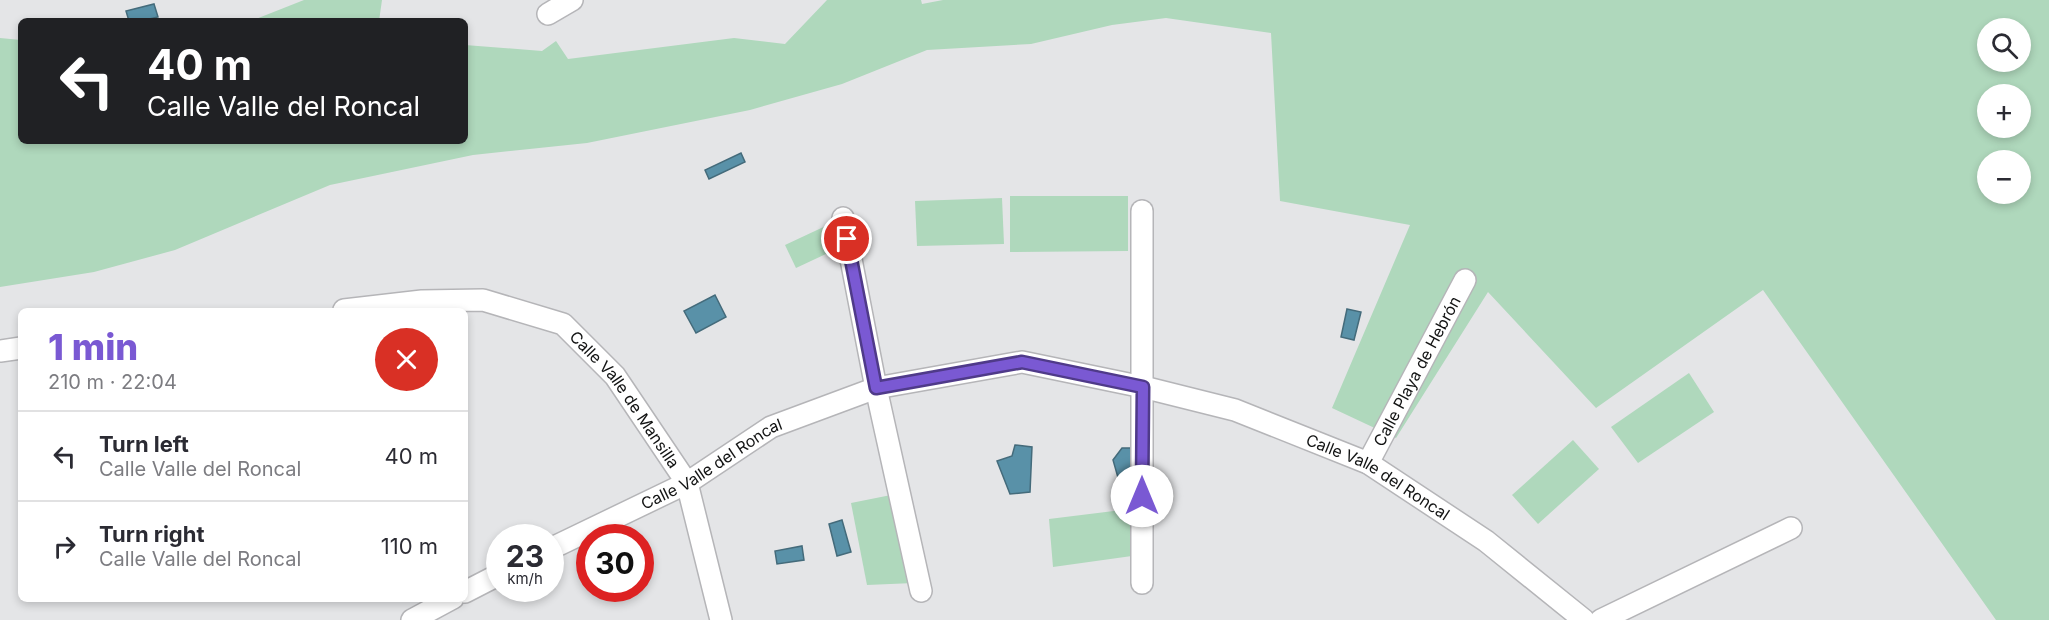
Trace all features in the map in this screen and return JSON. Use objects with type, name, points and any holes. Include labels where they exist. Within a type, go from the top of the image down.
[{"type":"street","points":[[548,14],[573,0]]},
{"type":"street","points":[[1142,211],[1142,583]]},
{"type":"street","points":[[843,218],[876,388],[921,591]]},
{"type":"street","name":"Calle Playa de Hebrón","points":[[1368,463],[1465,280]]},
{"type":"street","name":"Calle Valle de Mansilla","points":[[361,308],[422,301],[483,300],[562,324],[615,376],[687,483],[722,620]]},
{"type":"street","points":[[0,351],[18,348]]},
{"type":"street","name":"Calle Valle del Roncal","points":[[564,542],[687,483],[771,426],[876,388],[1022,362],[1143,387],[1235,410],[1368,463],[1486,541],[1584,620]]},
{"type":"street","points":[[1601,620],[1791,528]]},
{"type":"street","points":[[468,590],[486,581]]},
{"type":"street","points":[[412,620],[446,602]]},
{"type":"green space","points":[[304,0],[382,0],[379,18],[259,18]]},
{"type":"green space","points":[[827,0],[921,0],[922,4],[943,0],[2049,0],[2049,620],[1996,620],[1763,290],[1596,408],[1488,292],[1396,438],[1332,408],[1410,225],[1280,201],[1271,33],[1166,18],[1112,25],[1031,44],[927,50],[842,84],[750,110],[587,143],[473,155],[330,185],[175,250],[94,272],[0,287],[0,38],[18,40],[18,144],[468,144],[468,45],[542,51],[556,41],[568,59],[734,38],[785,44]]},
{"type":"green space","points":[[1010,196],[1128,196],[1128,251],[1010,252]]},
{"type":"green space","points":[[1002,198],[1004,244],[917,246],[915,201]]},
{"type":"green space","points":[[832,223],[843,246],[796,268],[785,245]]},
{"type":"green space","points":[[1689,373],[1714,412],[1638,463],[1611,427]]},
{"type":"green space","points":[[1573,440],[1599,469],[1538,524],[1512,495]]},
{"type":"green space","points":[[896,494],[914,583],[867,585],[851,503]]},
{"type":"green space","points":[[1138,508],[1139,555],[1053,567],[1049,519]]},
{"type":"water","points":[[154,4],[158,17],[128,18],[126,11]]},
{"type":"water","points":[[741,153],[745,162],[709,179],[705,170]]},
{"type":"water","points":[[715,295],[726,317],[696,333],[684,311]]},
{"type":"water","points":[[1347,309],[1361,312],[1354,340],[1341,337]]},
{"type":"water","points":[[1015,445],[1032,447],[1030,492],[1010,494],[997,461],[1012,456]]},
{"type":"water","points":[[1122,448],[1132,448],[1131,483],[1119,481],[1113,460]]},
{"type":"water","points":[[842,520],[851,552],[837,556],[829,524]]},
{"type":"water","points":[[802,546],[804,560],[777,564],[775,551]]},
{"type":"route","points":[[847,239],[876,388],[1022,362],[1143,387],[1142,496]]}]
